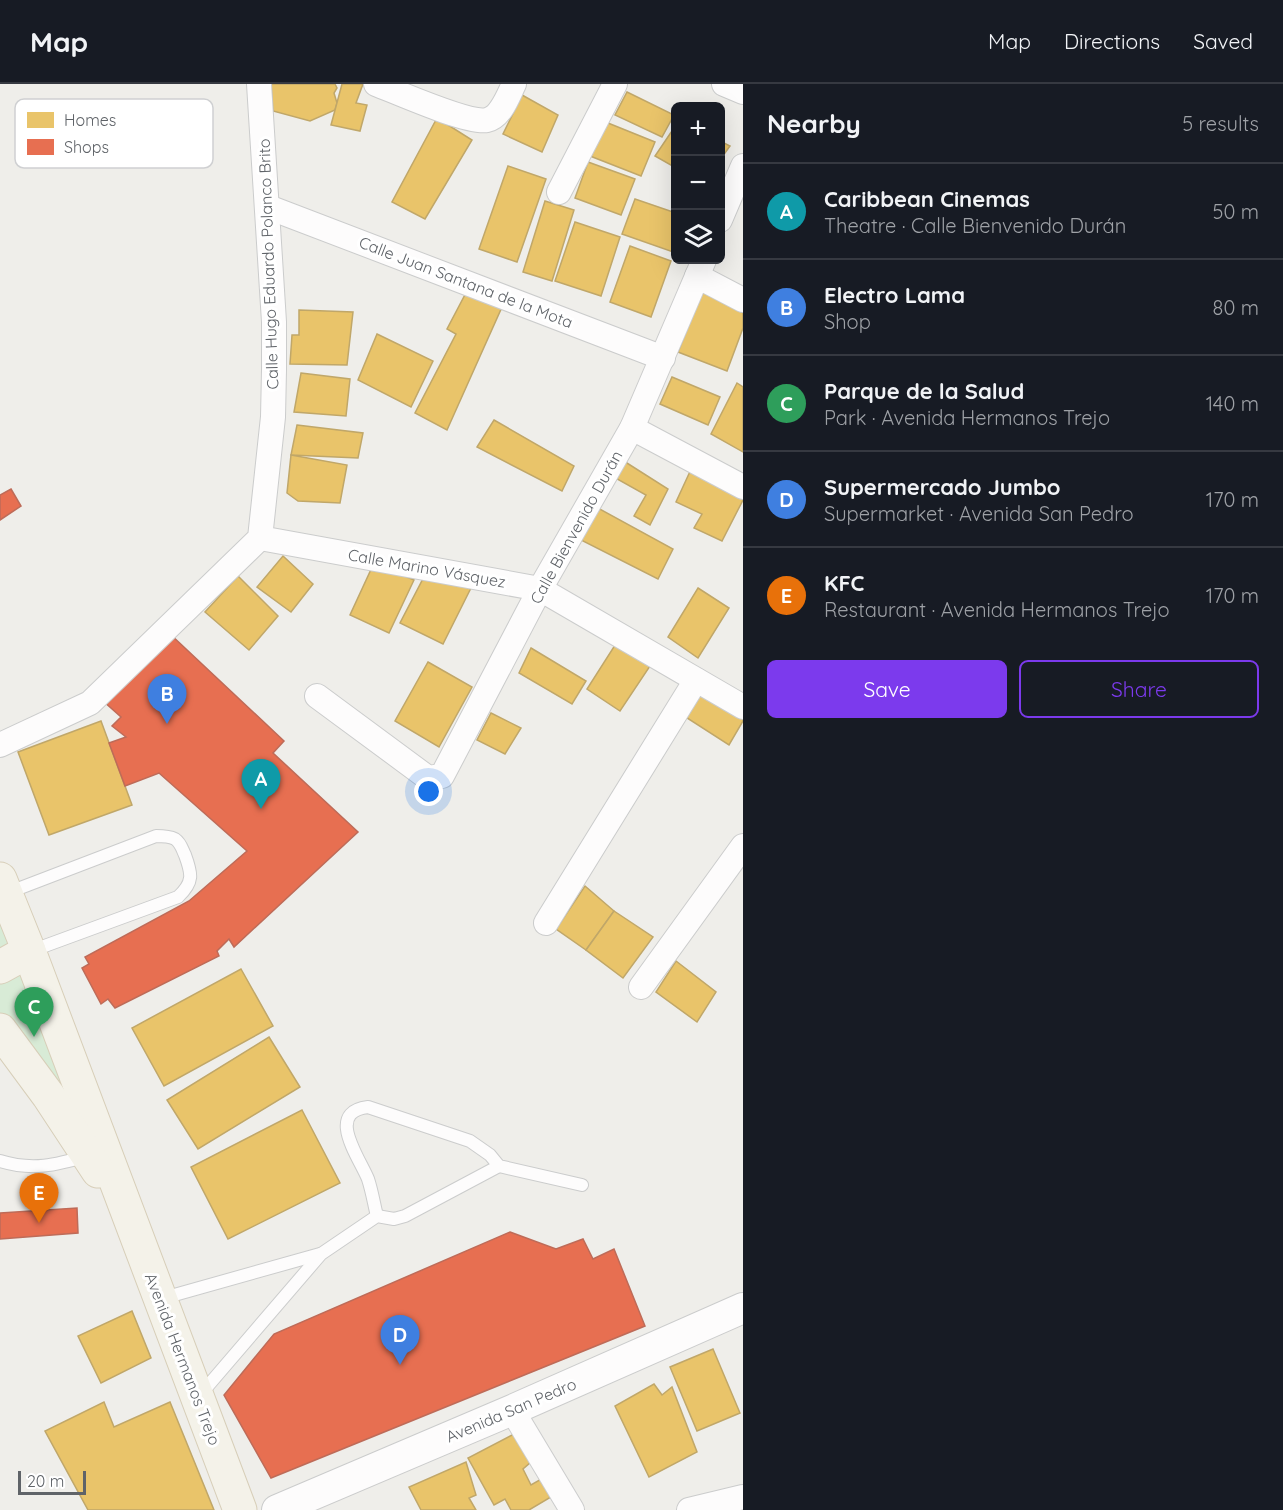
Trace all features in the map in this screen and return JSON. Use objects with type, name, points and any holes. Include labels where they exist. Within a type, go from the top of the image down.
[{"type":"main road","name":"Avenida Hermanos Trejo","points":[[3,886],[240,1510]]},
{"type":"main road","points":[[0,967],[29,951]]},
{"type":"main road","name":"Avenida Hermanos Trejo","points":[[0,1029],[125,1208]]},
{"type":"street","name":"Calle Hugo Eduardo Polanco Brito","points":[[260,84],[274,322],[274,405],[260,538]]},
{"type":"street","points":[[376,84],[459,115],[476,120],[487,120],[501,110],[514,84]]},
{"type":"street","points":[[559,192],[615,84]]},
{"type":"street","points":[[724,84],[743,92]]},
{"type":"street","points":[[724,210],[743,166]]},
{"type":"street","name":"Calle Juan Santana de la Mota","points":[[268,207],[663,358]]},
{"type":"street","points":[[700,268],[743,300]]},
{"type":"street","name":"Calle Bienvenido Durán","points":[[317,696],[428,778],[442,776],[540,589],[632,428],[700,268]]},
{"type":"street","points":[[632,428],[743,487]]},
{"type":"street","points":[[0,746],[90,703],[260,538]]},
{"type":"street","name":"Calle Marino Vásquez","points":[[260,538],[540,589],[743,707]]},
{"type":"street","points":[[546,923],[696,680]]},
{"type":"street","points":[[640,987],[743,846]]},
{"type":"street","name":"Avenida San Pedro","points":[[277,1510],[743,1308]]},
{"type":"street","points":[[512,1410],[572,1510]]},
{"type":"street","points":[[689,1510],[743,1497]]},
{"type":"lane","points":[[3,886],[156,836],[167,837],[180,844],[191,872],[191,879],[187,890],[178,897],[29,951]]},
{"type":"lane","points":[[377,1216],[368,1180],[346,1134],[347,1122],[356,1108],[368,1107],[470,1141],[490,1155],[498,1166]]},
{"type":"lane","points":[[0,1161],[50,1167],[87,1156]]},
{"type":"lane","points":[[197,1398],[321,1254],[377,1216],[394,1218],[405,1216],[498,1166],[582,1185]]},
{"type":"lane","points":[[160,1299],[321,1254]]},
{"type":"green space","points":[[0,879],[125,1208],[0,1030]]},
{"type":"building: Homes","points":[[271,84],[335,84],[337,88],[334,93],[337,103],[335,110],[310,121],[273,111]]},
{"type":"building: Homes","points":[[342,84],[363,84],[356,103],[367,105],[360,131],[331,125]]},
{"type":"building: Homes","points":[[627,92],[671,114],[671,120],[662,137],[615,115]]},
{"type":"building: Homes","points":[[522,95],[558,115],[542,152],[503,134]]},
{"type":"building: Homes","points":[[437,118],[472,140],[425,219],[392,202]]},
{"type":"building: Homes","points":[[603,121],[655,142],[641,176],[590,156]]},
{"type":"building: Homes","points":[[671,132],[671,165],[655,156]]},
{"type":"building: Homes","points":[[725,144],[730,146],[725,153]]},
{"type":"building: Homes","points":[[588,162],[635,179],[621,215],[575,198]]},
{"type":"building: Homes","points":[[508,166],[546,179],[517,262],[479,249]]},
{"type":"building: Homes","points":[[635,199],[671,211],[671,251],[622,234]]},
{"type":"building: Homes","points":[[545,201],[574,210],[552,281],[523,272]]},
{"type":"building: Homes","points":[[575,222],[620,237],[601,296],[555,281]]},
{"type":"building: Homes","points":[[630,246],[671,261],[651,317],[610,302]]},
{"type":"building: Homes","points":[[468,289],[502,307],[447,430],[415,413],[456,334],[447,329]]},
{"type":"building: Homes","points":[[702,292],[743,308],[743,328],[727,371],[678,352]]},
{"type":"building: Homes","points":[[299,310],[353,312],[347,365],[290,364],[292,335],[299,335]]},
{"type":"building: Homes","points":[[377,334],[433,361],[411,407],[358,380]]},
{"type":"building: Homes","points":[[301,373],[350,379],[346,416],[294,412]]},
{"type":"building: Homes","points":[[672,377],[720,397],[708,425],[660,404]]},
{"type":"building: Homes","points":[[737,383],[743,387],[743,452],[711,434]]},
{"type":"building: Homes","points":[[494,420],[574,466],[562,491],[477,447]]},
{"type":"building: Homes","points":[[297,425],[363,433],[358,458],[291,455]]},
{"type":"building: Homes","points":[[291,455],[347,465],[340,503],[298,501],[287,493]]},
{"type":"building: Homes","points":[[619,458],[668,489],[650,525],[634,516],[646,495],[610,475]]},
{"type":"building: Homes","points":[[693,465],[743,496],[722,541],[694,528],[702,514],[676,502]]},
{"type":"building: Homes","points":[[596,507],[673,549],[658,579],[579,539]]},
{"type":"building: Homes","points":[[283,556],[313,584],[291,612],[257,587]]},
{"type":"building: Homes","points":[[374,563],[414,580],[389,633],[350,615]]},
{"type":"building: Homes","points":[[426,573],[471,588],[443,644],[400,623]]},
{"type":"building: Homes","points":[[238,576],[278,616],[249,650],[205,612]]},
{"type":"building: Homes","points":[[698,588],[729,608],[698,658],[668,637]]},
{"type":"building: Homes","points":[[617,642],[652,663],[620,711],[587,689]]},
{"type":"building: Homes","points":[[531,648],[586,681],[572,704],[519,673]]},
{"type":"building: Homes","points":[[428,662],[472,687],[439,747],[395,721]]},
{"type":"building: Homes","points":[[700,690],[743,718],[729,745],[684,716]]},
{"type":"building: Homes","points":[[491,713],[521,728],[505,754],[477,740]]},
{"type":"building: Homes","points":[[101,721],[132,805],[49,835],[18,752]]},
{"type":"building: Homes","points":[[585,886],[614,911],[586,950],[556,929]]},
{"type":"building: Homes","points":[[614,911],[653,937],[623,978],[586,950]]},
{"type":"building: Homes","points":[[676,961],[716,992],[697,1022],[656,992]]},
{"type":"building: Homes","points":[[241,969],[273,1026],[164,1086],[132,1028]]},
{"type":"building: Homes","points":[[269,1037],[300,1087],[198,1149],[167,1100]]},
{"type":"building: Homes","points":[[302,1110],[340,1183],[228,1239],[191,1167]]},
{"type":"building: Homes","points":[[132,1311],[151,1358],[101,1383],[78,1336]]},
{"type":"building: Homes","points":[[713,1349],[740,1413],[697,1431],[670,1367]]},
{"type":"building: Homes","points":[[654,1384],[662,1395],[672,1387],[697,1452],[649,1477],[615,1406]]},
{"type":"building: Homes","points":[[104,1402],[114,1427],[170,1402],[214,1510],[88,1510],[45,1431]]},
{"type":"building: Homes","points":[[518,1432],[531,1462],[523,1469],[531,1485],[543,1478],[551,1497],[529,1510],[511,1510],[505,1499],[494,1505],[468,1458]]},
{"type":"building: Homes","points":[[466,1462],[476,1495],[469,1498],[476,1510],[421,1510],[409,1487]]},
{"type":"building: Shops","points":[[11,489],[21,506],[0,520],[0,495]]},
{"type":"building: Shops","points":[[169,633],[284,741],[273,753],[358,832],[234,947],[229,939],[217,951],[219,956],[115,1008],[108,999],[101,1004],[82,968],[89,964],[85,957],[189,901],[247,851],[159,773],[125,786],[109,743],[126,737],[112,726],[121,717],[102,700]]},
{"type":"building: Shops","points":[[77,1208],[78,1233],[0,1239],[0,1213]]},
{"type":"building: Shops","points":[[510,1232],[556,1249],[583,1239],[593,1259],[614,1249],[645,1326],[271,1478],[224,1395],[274,1334]]},
{"type":"place","name":"Electro Lama","points":[[167,724]]},
{"type":"place","name":"Caribbean Cinemas","points":[[261,809]]},
{"type":"place","name":"Parque de la Salud","points":[[34,1037]]},
{"type":"place","name":"KFC","points":[[39,1223]]},
{"type":"place","name":"Supermercado Jumbo","points":[[400,1365]]}]
